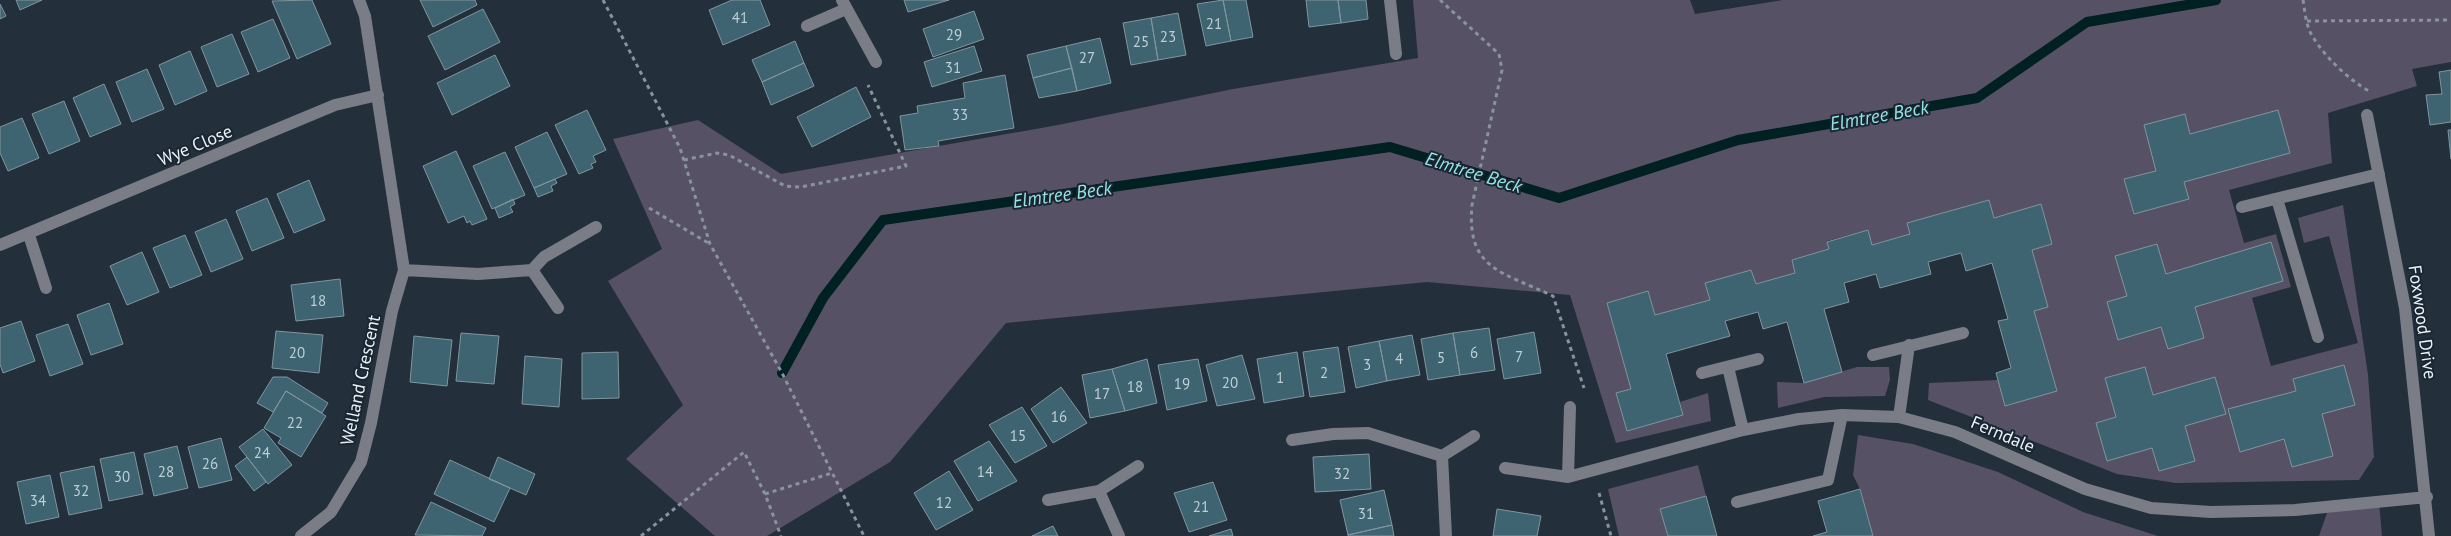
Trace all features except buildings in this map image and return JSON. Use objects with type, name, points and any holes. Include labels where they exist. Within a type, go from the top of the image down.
[{"type":"street","name":"Welland Crescent","points":[[301,536],[331,512],[360,462],[371,423],[392,311],[404,270],[365,16],[359,0]]},
{"type":"street","points":[[1390,0],[1396,54]]},
{"type":"street","points":[[807,26],[844,5],[876,62]]},
{"type":"street","name":"Wye Close","points":[[0,245],[28,235],[335,104],[378,95]]},
{"type":"street","name":"Foxwood Drive","points":[[2367,115],[2405,308],[2427,497],[2429,536]]},
{"type":"street","points":[[2242,207],[2379,174]]},
{"type":"street","points":[[2277,199],[2318,337]]},
{"type":"street","points":[[404,270],[478,274],[532,270],[544,257],[596,227]]},
{"type":"street","points":[[28,235],[46,288]]},
{"type":"street","points":[[532,270],[558,308]]},
{"type":"street","points":[[1873,355],[1963,333]]},
{"type":"street","points":[[1899,417],[1909,346]]},
{"type":"street","points":[[1702,374],[1758,359]]},
{"type":"street","points":[[1728,367],[1743,430]]},
{"type":"street","points":[[1568,477],[1570,407]]},
{"type":"street","points":[[1737,502],[1828,480],[1842,414]]},
{"type":"street","name":"Ferndale","points":[[1505,468],[1568,477],[1743,430],[1799,418],[1842,414],[1899,417],[1955,432],[2085,489],[2151,508],[2211,512],[2295,510],[2427,497]]},
{"type":"street","points":[[1292,440],[1333,434],[1368,433],[1442,456],[1474,436]]},
{"type":"street","points":[[1442,456],[1446,536]]},
{"type":"street","points":[[1048,500],[1099,491],[1138,466]]},
{"type":"street","points":[[1099,491],[1119,536]]},
{"type":"path","points":[[603,0],[680,148],[710,244],[782,373],[864,536]]},
{"type":"path","points":[[1440,0],[1499,54],[1502,70],[1472,205],[1470,225],[1474,246],[1487,264],[1553,296],[1588,400],[1570,407]]},
{"type":"path","points":[[2303,0],[2306,21],[2313,37],[2336,65],[2361,86],[2376,95]]},
{"type":"path","points":[[2306,21],[2451,20]]},
{"type":"path","points":[[684,160],[717,152],[729,155],[785,186],[801,187],[906,166],[865,80]]},
{"type":"path","points":[[649,208],[710,244]]},
{"type":"path","points":[[641,536],[744,452],[765,494],[781,536]]},
{"type":"path","points":[[1593,471],[1611,536]]},
{"type":"path","points":[[765,494],[832,473]]},
{"type":"shaded area","points":[[1413,0],[1690,0],[1695,14],[1783,0],[2451,0],[2451,62],[2412,69],[2417,86],[2328,113],[2332,163],[2229,190],[2244,243],[2276,234],[2291,287],[2252,298],[2271,366],[2358,343],[2329,236],[2304,243],[2298,218],[2343,205],[2368,375],[2374,457],[2359,480],[2176,483],[2117,474],[1928,400],[1929,383],[1998,380],[2005,406],[2057,391],[2034,311],[2048,307],[2032,250],[2052,244],[2041,205],[1994,218],[1989,200],[1908,223],[1910,234],[1872,245],[1868,230],[1827,241],[1829,249],[1792,260],[1795,273],[1756,284],[1751,270],[1705,284],[1710,300],[1655,315],[1648,291],[1607,303],[1631,389],[1616,394],[1627,431],[1683,415],[1680,402],[1708,393],[1711,421],[1616,443],[1570,295],[1427,282],[1006,323],[890,462],[767,536],[715,536],[626,459],[683,405],[608,281],[662,249],[613,139],[698,120],[781,174],[1058,125],[1233,89],[1418,58]]},
{"type":"shaded area","points":[[1857,367],[1889,367],[1890,380],[1885,396],[1824,397],[1778,408],[1777,382],[1804,383]]},
{"type":"shaded area","points":[[1858,435],[1913,444],[1998,472],[2083,512],[2158,536],[1873,536],[1860,489],[1853,475]]},
{"type":"shaded area","points":[[1698,465],[1706,496],[1660,509],[1668,536],[1619,536],[1608,489]]},
{"type":"shaded area","points":[[2379,502],[2382,536],[2319,536],[2329,507]]},
{"type":"waterway","name":"Elmtree Beck","points":[[782,373],[823,298],[883,220],[1390,147],[1559,198],[1738,140],[1977,98],[2087,22],[2216,0]]}]
